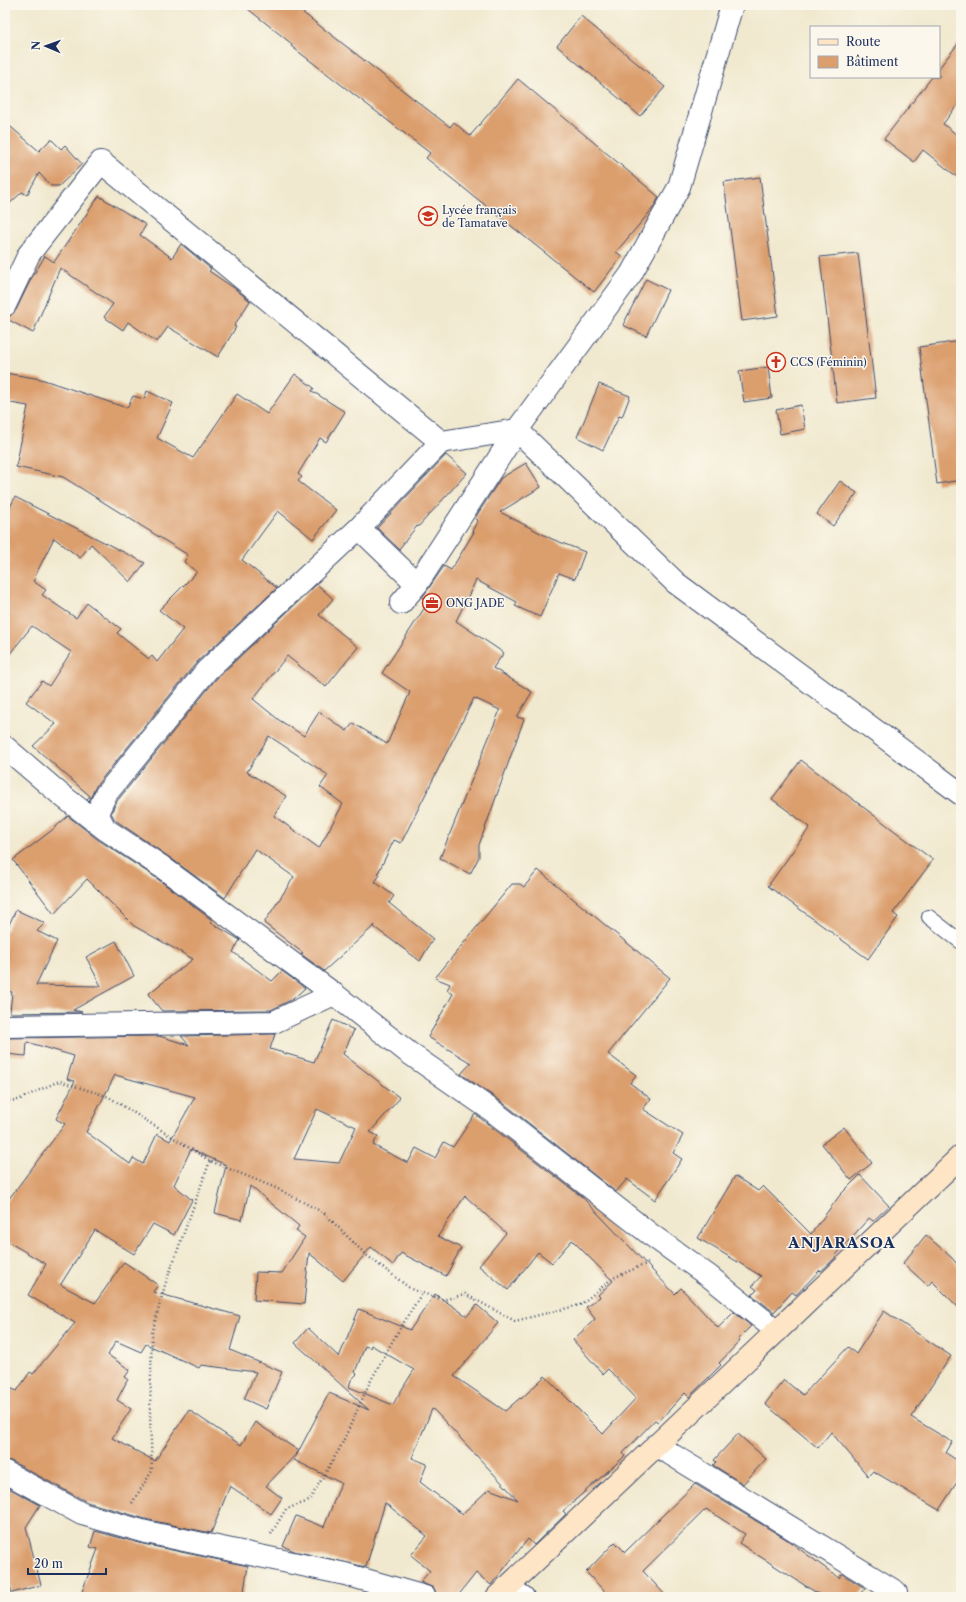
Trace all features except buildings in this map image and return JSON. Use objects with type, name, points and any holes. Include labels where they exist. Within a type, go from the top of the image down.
[{"type":"main road","points":[[509,1594],[656,1445],[961,1156]]},
{"type":"street","points":[[401,603],[417,584],[517,430],[631,274],[679,187],[732,5]]},
{"type":"street","points":[[5,305],[29,254],[101,162],[441,442]]},
{"type":"street","points":[[105,829],[97,813],[106,794],[207,670],[359,528],[441,442],[517,430]]},
{"type":"street","points":[[517,430],[676,584],[961,794]]},
{"type":"street","points":[[359,528],[417,584]]},
{"type":"street","points":[[5,747],[60,794],[105,829],[162,867],[334,994],[409,1053],[494,1112],[650,1234],[710,1277],[777,1331]]},
{"type":"street","points":[[5,1026],[274,1022],[334,994]]},
{"type":"street","points":[[656,1445],[898,1595]]},
{"type":"street","points":[[5,1472],[82,1514],[146,1532],[345,1574],[425,1597]]},
{"type":"lane","points":[[929,917],[961,942]]},
{"type":"path","points":[[5,1100],[18,1100],[59,1081],[109,1097],[210,1161],[276,1188],[324,1213],[365,1254],[411,1289],[443,1300],[465,1294],[515,1322],[580,1305],[614,1278],[650,1262]]},
{"type":"path","points":[[119,1524],[152,1471],[150,1414],[152,1333],[165,1285],[210,1161]]},
{"type":"path","points":[[259,1556],[286,1509],[308,1501],[340,1448],[369,1384],[396,1335],[422,1293]]},
{"type":"place","name":"Lycée français de Tamatave","points":[[428,216]]},
{"type":"place","name":"CCS (Féminin)","points":[[776,362]]},
{"type":"place","name":"ONG JADE","points":[[432,603]]},
{"type":"district","name":"ANJARASOA","points":[[842,1242]]}]
